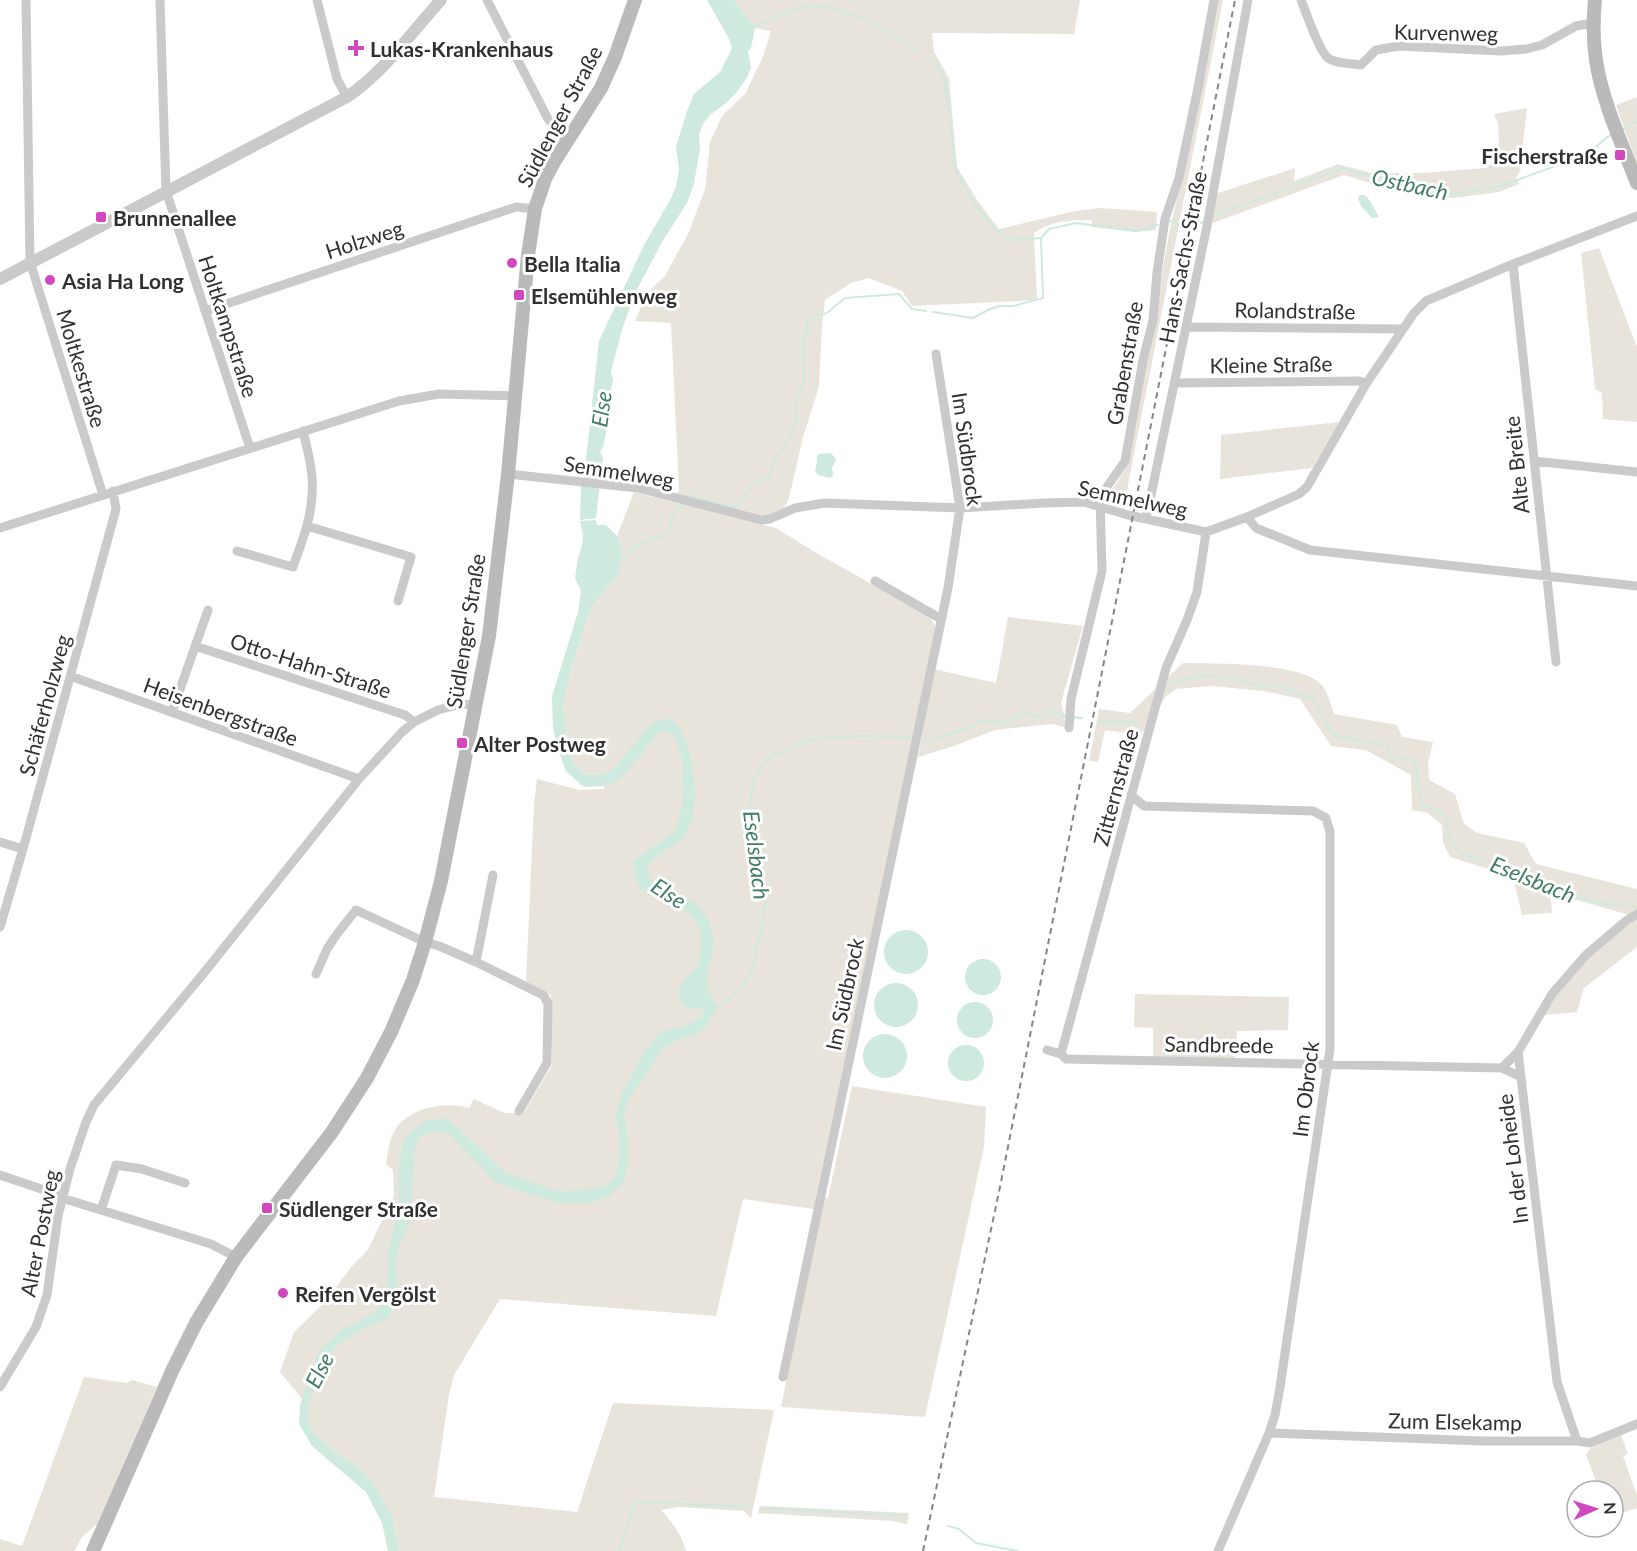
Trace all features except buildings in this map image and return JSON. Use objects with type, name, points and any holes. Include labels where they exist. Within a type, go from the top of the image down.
[{"type":"main road","name":"Südlenger Straße","points":[[93,1551],[173,1369],[196,1323],[236,1257],[332,1132],[367,1078],[395,1024],[413,980],[441,880],[489,636],[508,474],[528,255],[535,209],[545,179],[601,88],[619,47],[635,0]]},
{"type":"main road","points":[[1595,0],[1593,23],[1596,60],[1604,96],[1637,183]]},
{"type":"main road","name":"Südlenger Straße","points":[[86,1551],[103,1527]]},
{"type":"street","name":"Moltkestraße","points":[[26,0],[30,262],[103,495]]},
{"type":"street","name":"Holtkampstraße","points":[[160,0],[166,191],[250,448]]},
{"type":"street","points":[[317,0],[337,79],[347,97]]},
{"type":"street","points":[[0,279],[347,97],[380,69],[441,0]]},
{"type":"street","points":[[487,0],[548,119],[567,142]]},
{"type":"street","name":"Grabenstraße","points":[[1069,728],[1071,699],[1102,571],[1100,497],[1125,461],[1143,360],[1153,320],[1165,219],[1179,178],[1214,0]]},
{"type":"street","name":"Hans-Sachs-Straße","points":[[1146,519],[1207,226],[1248,0]]},
{"type":"street","name":"Kurvenweg","points":[[1301,0],[1326,57],[1334,61],[1361,65],[1376,50],[1399,46],[1501,51],[1526,49],[1542,45],[1576,26],[1593,23]]},
{"type":"street","name":"Holzweg","points":[[205,311],[516,207],[535,209]]},
{"type":"street","points":[[1637,216],[1513,264],[1426,301],[1414,313],[1366,384],[1307,487],[1299,494],[1247,517],[1256,528],[1310,550],[1637,586]]},
{"type":"street","name":"Alte Breite","points":[[1513,264],[1556,662]]},
{"type":"street","name":"Rolandstraße","points":[[1186,327],[1403,329]]},
{"type":"street","name":"Im Südbrock","points":[[783,1377],[948,588],[960,508],[936,354]]},
{"type":"street","name":"Kleine Straße","points":[[1175,383],[1359,381],[1366,384]]},
{"type":"street","points":[[0,528],[399,401],[439,394],[515,396]]},
{"type":"street","points":[[237,551],[293,567],[307,526],[312,495],[310,463],[303,431]]},
{"type":"street","points":[[1534,461],[1637,472]]},
{"type":"street","name":"Semmelweg","points":[[508,474],[638,488],[761,519],[770,519],[795,508],[825,503],[960,508],[1084,502],[1206,532],[1247,517]]},
{"type":"street","name":"Schäferholzweg","points":[[0,927],[116,509],[113,491]]},
{"type":"street","points":[[307,526],[411,556],[398,601]]},
{"type":"street","name":"Zitternstraße","points":[[1061,1054],[1166,668],[1197,592],[1206,532]]},
{"type":"street","points":[[875,582],[941,619]]},
{"type":"street","name":"Otto-Hahn-Straße","points":[[172,712],[208,610]]},
{"type":"street","name":"Otto-Hahn-Straße","points":[[195,646],[405,715],[414,722]]},
{"type":"street","name":"Heisenbergstraße","points":[[70,676],[359,779]]},
{"type":"street","name":"Alter Postweg","points":[[0,1386],[36,1327],[47,1295],[62,1198],[70,1168],[94,1105],[203,974],[359,779],[402,732],[414,722],[453,705],[476,705]]},
{"type":"street","name":"Im Obrock","points":[[1131,795],[1144,806],[1313,811],[1326,818],[1330,832],[1330,1050],[1280,1387],[1269,1433],[1218,1551]]},
{"type":"street","points":[[0,842],[23,849]]},
{"type":"street","points":[[476,962],[493,874]]},
{"type":"street","points":[[316,974],[327,949],[357,910],[425,942],[476,962],[543,995],[548,1003],[547,1064],[519,1111]]},
{"type":"street","points":[[1502,1068],[1518,1052],[1552,994],[1586,955],[1637,914]]},
{"type":"street","name":"Sandbreede","points":[[1047,1050],[1061,1054],[1066,1059],[1502,1068],[1521,1077]]},
{"type":"street","name":"In der Loheide","points":[[1518,1052],[1557,1382],[1577,1441]]},
{"type":"street","points":[[101,1210],[116,1165],[142,1169],[185,1183]]},
{"type":"street","points":[[0,1176],[62,1198],[210,1244],[236,1257]]},
{"type":"street","name":"Zum Elsekamp","points":[[1269,1433],[1590,1443],[1637,1424]]},
{"type":"shaded area","points":[[734,0],[1080,0],[1074,34],[932,33],[934,52],[949,78],[957,167],[979,203],[999,229],[1075,211],[1101,208],[1157,212],[1156,230],[1135,232],[1092,227],[1092,220],[1085,220],[1054,224],[1034,233],[1037,300],[912,306],[902,291],[869,278],[851,283],[825,300],[819,387],[803,437],[789,498],[783,510],[772,515],[759,516],[677,494],[679,490],[671,323],[635,321],[647,293],[665,276],[689,232],[705,189],[710,142],[722,116],[745,94],[763,57],[771,31],[755,28]]},
{"type":"shaded area","points":[[1217,0],[1223,0],[1123,510],[1119,495],[1111,492],[1126,468],[1170,229],[1189,148]]},
{"type":"shaded area","points":[[1637,97],[1637,164],[1616,105]]},
{"type":"shaded area","points":[[1527,108],[1520,171],[1516,178],[1519,184],[1499,192],[1454,198],[1397,191],[1344,175],[1210,224],[1215,194],[1295,168],[1294,181],[1338,164],[1371,173],[1421,173],[1486,168],[1493,162],[1499,140],[1498,123],[1494,114]]},
{"type":"shaded area","points":[[1599,248],[1637,347],[1637,422],[1603,419],[1602,393],[1595,389],[1581,253]]},
{"type":"shaded area","points":[[1339,422],[1312,468],[1220,479],[1221,435]]},
{"type":"shaded area","points":[[634,492],[776,528],[930,617],[936,627],[816,1196],[828,1198],[852,1086],[986,1107],[984,1147],[925,1417],[781,1407],[821,1210],[743,1199],[716,1316],[500,1299],[454,1375],[434,1497],[577,1512],[613,1403],[774,1410],[751,1518],[744,1511],[679,1507],[661,1510],[676,1529],[686,1551],[399,1551],[393,1518],[359,1467],[339,1455],[314,1433],[308,1420],[308,1406],[280,1372],[294,1332],[323,1304],[352,1266],[367,1251],[394,1196],[393,1170],[386,1164],[390,1141],[402,1121],[420,1111],[440,1106],[469,1108],[474,1099],[504,1113],[524,1113],[552,1065],[551,995],[526,982],[537,779],[579,790],[604,789],[604,786],[574,764],[569,751],[563,705],[573,662],[591,608],[616,578],[622,547],[617,536]]},
{"type":"shaded area","points":[[1008,617],[1083,626],[1061,703],[1065,727],[1052,724],[995,730],[918,757],[934,669],[996,683]]},
{"type":"shaded area","points":[[1183,663],[1236,664],[1280,668],[1299,673],[1314,679],[1324,688],[1334,714],[1397,725],[1402,737],[1433,742],[1428,763],[1429,780],[1455,794],[1464,824],[1477,833],[1524,843],[1536,864],[1637,889],[1637,910],[1629,915],[1550,892],[1552,913],[1522,915],[1513,877],[1450,857],[1443,842],[1442,825],[1428,813],[1412,810],[1411,775],[1366,750],[1331,746],[1300,699],[1264,691],[1211,686],[1176,689],[1166,696],[1141,735],[1105,730],[1098,762],[1089,761],[1099,709],[1130,713]]},
{"type":"shaded area","points":[[1637,918],[1637,947],[1584,988],[1577,1012],[1544,1015],[1555,997],[1590,957]]},
{"type":"shaded area","points":[[1135,994],[1289,997],[1288,1030],[1237,1031],[1235,1060],[1153,1058],[1153,1028],[1134,1027]]},
{"type":"shaded area","points":[[84,1377],[127,1383],[132,1380],[157,1387],[97,1524],[82,1537],[74,1551],[0,1551],[0,1539],[22,1546]]},
{"type":"shaded area","points":[[1621,1435],[1628,1454],[1623,1456],[1637,1495],[1637,1508],[1625,1512],[1625,1479],[1595,1479],[1586,1455],[1589,1449]]},
{"type":"shaded area","points":[[760,1506],[909,1513],[907,1524],[892,1521],[758,1513]]},
{"type":"water","name":"Else","points":[[707,0],[734,0],[755,28],[751,48],[748,51],[751,68],[736,93],[703,124],[699,134],[700,148],[694,184],[687,203],[662,242],[634,295],[611,371],[613,381],[609,419],[603,447],[600,451],[603,458],[596,518],[580,520],[581,485],[584,478],[599,341],[644,245],[676,187],[679,169],[676,147],[694,94],[720,72],[732,48]]},
{"type":"water","points":[[1360,195],[1365,195],[1379,217],[1372,218],[1361,206],[1358,198]]},
{"type":"water","points":[[829,453],[836,460],[832,468],[833,476],[830,478],[818,475],[815,471],[817,456]]},
{"type":"water","name":"Else","points":[[596,520],[597,525],[606,525],[617,536],[622,547],[620,569],[616,578],[591,608],[573,662],[563,705],[569,751],[574,764],[586,775],[600,775],[612,770],[648,728],[659,720],[669,718],[679,727],[685,738],[693,767],[695,799],[693,814],[683,838],[655,857],[647,867],[650,879],[655,885],[693,901],[708,918],[714,936],[712,958],[706,976],[708,988],[717,1008],[709,1023],[698,1034],[676,1041],[662,1050],[630,1098],[624,1115],[628,1141],[628,1163],[624,1182],[611,1195],[591,1203],[560,1203],[495,1182],[449,1134],[437,1131],[421,1136],[416,1143],[409,1223],[399,1246],[395,1263],[397,1280],[395,1306],[389,1318],[358,1332],[340,1343],[329,1354],[321,1364],[308,1406],[308,1420],[314,1433],[339,1455],[359,1467],[374,1484],[393,1518],[399,1551],[388,1551],[382,1523],[366,1492],[312,1446],[299,1424],[300,1405],[319,1351],[341,1330],[370,1315],[383,1305],[387,1296],[389,1247],[400,1202],[398,1177],[403,1142],[425,1121],[445,1118],[506,1173],[559,1191],[607,1185],[616,1177],[619,1162],[616,1115],[622,1093],[645,1050],[660,1032],[687,1025],[703,1016],[703,1009],[685,1007],[679,997],[681,984],[694,971],[700,956],[701,937],[697,924],[684,909],[641,890],[633,869],[634,861],[675,831],[681,812],[682,758],[674,735],[666,731],[659,733],[626,773],[615,782],[604,786],[586,787],[566,771],[553,728],[552,696],[578,612],[581,591],[575,578],[583,535],[580,521]]},
{"type":"water","points":[[906,930],[922,936],[928,952],[922,968],[906,974],[890,968],[884,952],[890,936]]},
{"type":"water","points":[[983,959],[996,964],[1001,977],[996,990],[983,995],[970,990],[965,977],[970,964]]},
{"type":"water","points":[[896,983],[912,989],[918,1005],[912,1021],[896,1027],[880,1021],[874,1005],[880,989]]},
{"type":"water","points":[[975,1002],[988,1007],[993,1020],[988,1033],[975,1038],[962,1033],[957,1020],[962,1007]]},
{"type":"water","points":[[885,1034],[901,1040],[907,1056],[901,1072],[885,1078],[869,1072],[863,1056],[869,1040]]},
{"type":"water","points":[[966,1045],[979,1050],[984,1063],[979,1076],[966,1081],[953,1076],[948,1063],[953,1050]]},
{"type":"waterway","name":"Ostbach","points":[[752,27],[798,8],[813,5],[831,8],[872,22],[917,51]]},
{"type":"waterway","name":"Ostbach","points":[[931,57],[945,80],[956,170],[973,202],[997,231],[1011,240],[1041,238],[1049,229],[1076,223],[1136,231],[1158,225]]},
{"type":"waterway","name":"Ostbach","points":[[1621,130],[1637,121]]},
{"type":"waterway","name":"Ostbach","points":[[1213,216],[1343,168],[1381,180],[1454,194],[1501,186],[1588,154],[1613,134]]},
{"type":"waterway","name":"Ostbach","points":[[1170,221],[1182,226]]},
{"type":"waterway","name":"Ostbach","points":[[1194,225],[1203,222]]},
{"type":"waterway","points":[[933,312],[973,318],[1000,306],[1013,306],[1043,298],[1041,238]]},
{"type":"waterway","points":[[687,495],[733,507],[738,505],[752,486],[769,477],[777,455],[786,445],[797,418],[796,397],[803,384],[805,358],[803,347],[808,321],[812,317],[827,313],[845,298],[899,294],[912,309],[926,311]]},
{"type":"waterway","points":[[620,559],[628,555],[638,544],[662,536],[670,529],[672,516],[684,504]]},
{"type":"waterway","name":"Eselsbach","points":[[1169,684],[1198,676],[1227,677],[1261,686],[1279,685],[1313,698],[1333,735],[1388,746],[1389,755],[1415,763],[1421,804],[1439,811],[1445,818],[1450,840],[1459,852],[1475,859],[1513,868],[1565,895],[1611,905],[1628,903],[1635,907]]},
{"type":"waterway","name":"Eselsbach","points":[[922,742],[963,730],[983,720],[1005,723],[1026,713],[1038,717],[1052,711],[1065,716]]},
{"type":"waterway","name":"Eselsbach","points":[[1073,717],[1082,718]]},
{"type":"waterway","name":"Eselsbach","points":[[1098,722],[1139,722]]},
{"type":"waterway","name":"Eselsbach","points":[[716,1008],[742,988],[756,961],[755,948],[762,929],[766,897],[756,866],[749,809],[753,782],[761,767],[773,754],[782,753],[801,742],[863,736],[910,737]]},
{"type":"waterway","points":[[619,1551],[636,1504],[643,1502],[750,1507]]},
{"type":"waterway","points":[[762,1508],[907,1516]]},
{"type":"waterway","points":[[948,1526],[959,1529],[976,1543],[1018,1551]]},
{"type":"railway","points":[[923,1551],[1000,1187],[1235,0]]},
{"type":"place","name":"Lukas-Krankenhaus","points":[[356,48]]},
{"type":"place","name":"Fischerstraße","points":[[1620,155]]},
{"type":"place","name":"Brunnenallee","points":[[101,217]]},
{"type":"place","name":"Bella Italia","points":[[512,263]]},
{"type":"place","name":"Asia Ha Long","points":[[50,280]]},
{"type":"place","name":"Elsemühlenweg","points":[[519,295]]},
{"type":"place","name":"Alter Postweg","points":[[462,743]]},
{"type":"place","name":"Südlenger Straße","points":[[267,1208]]},
{"type":"place","name":"Reifen Vergölst","points":[[283,1293]]}]
